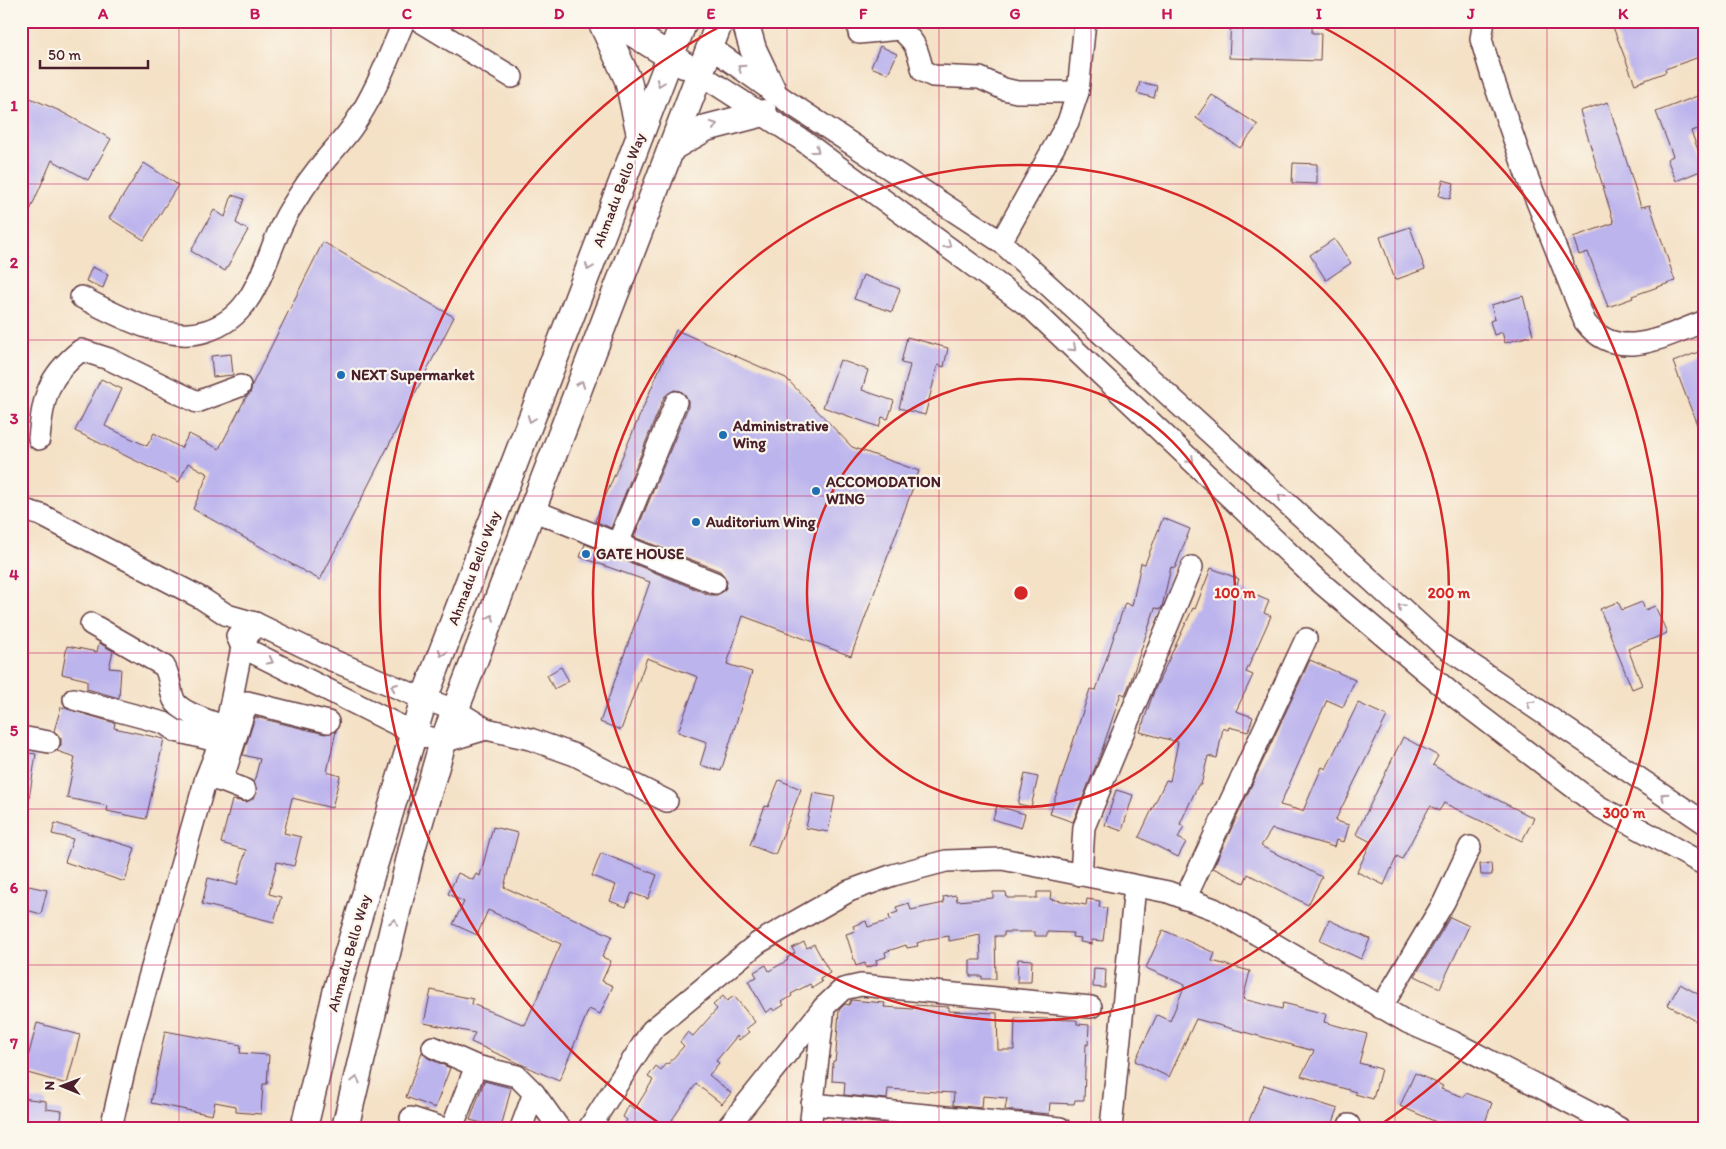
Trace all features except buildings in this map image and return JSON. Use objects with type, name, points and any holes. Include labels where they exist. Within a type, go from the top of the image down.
[{"type":"main road","points":[[601,21],[628,80],[640,135]]},
{"type":"main road","points":[[613,21],[700,74]]},
{"type":"main road","points":[[345,1128],[413,845],[443,742],[720,21]]},
{"type":"main road","points":[[671,148],[706,128],[768,101],[745,21]]},
{"type":"main road","points":[[676,24],[710,47]]},
{"type":"main road","name":"Ahmadu Bello Way","points":[[304,1128],[337,989],[424,700],[670,57],[676,24]]},
{"type":"street","points":[[81,297],[136,324],[183,334],[206,332],[225,322],[245,304],[258,285],[288,213],[303,188],[354,125],[376,86],[404,21]]},
{"type":"street","points":[[420,21],[512,77]]},
{"type":"street","points":[[1001,242],[1068,122],[1078,92],[1085,21]]},
{"type":"street","points":[[1484,21],[1481,39],[1492,76],[1526,174],[1585,322],[1599,337],[1611,342],[1627,344],[1652,340],[1705,321]]},
{"type":"street","points":[[858,33],[899,29],[912,38],[916,44],[923,71],[933,76],[980,78],[1004,89],[1017,92],[1078,92]]},
{"type":"street","points":[[710,47],[768,101],[1032,309],[1314,577],[1458,699],[1598,806],[1705,865]]},
{"type":"street","points":[[700,74],[768,101],[788,102],[1001,242],[1441,644],[1705,823]]},
{"type":"street","points":[[39,439],[43,402],[62,365],[81,350],[109,359],[197,402],[240,386]]},
{"type":"street","points":[[613,542],[621,536],[676,402]]},
{"type":"street","points":[[21,509],[41,515],[201,598],[227,615],[255,623],[327,658],[424,700],[456,710],[486,729],[530,739],[575,755],[667,801]]},
{"type":"street","points":[[532,510],[715,583]]},
{"type":"street","points":[[1081,875],[1084,827],[1192,567]]},
{"type":"street","points":[[227,615],[242,647],[414,733],[443,742],[486,729]]},
{"type":"street","points":[[111,1128],[131,1041],[214,780],[242,647],[255,623]]},
{"type":"street","points":[[91,624],[164,666],[168,673],[175,702],[182,709],[224,735]]},
{"type":"street","points":[[1185,899],[1306,639]]},
{"type":"street","points":[[74,699],[164,723],[176,731],[224,735]]},
{"type":"street","points":[[214,780],[247,702],[328,722]]},
{"type":"street","points":[[21,737],[49,742]]},
{"type":"street","points":[[214,780],[245,790]]},
{"type":"street","points":[[1381,1008],[1444,902],[1470,847]]},
{"type":"street","points":[[589,1128],[652,1030],[758,943],[848,891],[893,875],[946,860],[1002,859],[1168,892],[1214,909],[1381,1008],[1620,1128]]},
{"type":"street","points":[[1115,1127],[1135,886]]},
{"type":"street","points":[[726,1128],[824,1007],[843,989],[861,985],[1091,1007]]},
{"type":"street","points":[[810,1128],[824,1007]]},
{"type":"street","points":[[432,1047],[476,1066],[517,1076],[534,1093],[559,1128]]},
{"type":"street","points":[[452,1128],[476,1066]]},
{"type":"street","points":[[521,1128],[534,1093]]},
{"type":"street","points":[[812,1104],[1060,1128]]},
{"type":"street","points":[[411,1118],[442,1128]]},
{"type":"place","name":"NEXT Supermarket","points":[[341,375]]},
{"type":"place","name":"Administrative Wing","points":[[723,435]]},
{"type":"place","name":"ACCOMODATION WING","points":[[816,491]]},
{"type":"place","name":"Auditorium Wing","points":[[696,522]]},
{"type":"place","name":"GATE HOUSE","points":[[586,554]]}]
